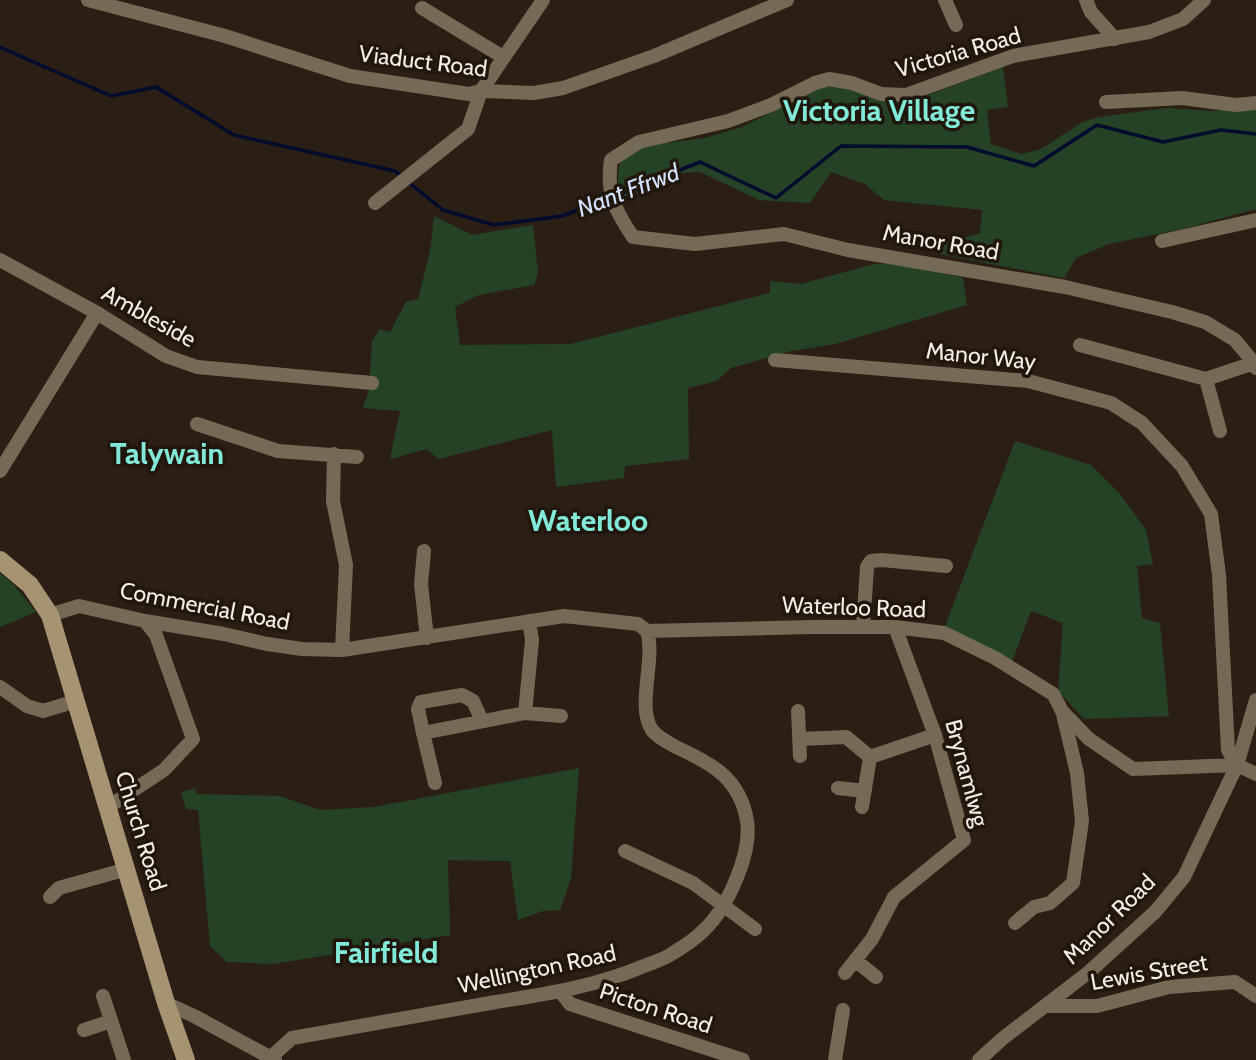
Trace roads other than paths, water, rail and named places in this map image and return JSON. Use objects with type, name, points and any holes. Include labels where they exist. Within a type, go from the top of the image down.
[{"type":"main road","points":[[0,560],[30,585],[50,615]]},
{"type":"main road","name":"Church Road","points":[[50,615],[166,1003],[186,1060]]},
{"type":"street","name":"Viaduct Road","points":[[88,0],[225,36],[350,76],[469,94],[481,91],[534,93],[563,88],[654,56],[788,0]]},
{"type":"street","points":[[375,203],[468,129],[481,91],[543,0]]},
{"type":"street","points":[[945,0],[956,25]]},
{"type":"street","points":[[1086,0],[1091,12],[1115,39]]},
{"type":"street","name":"Victoria Road","points":[[614,205],[608,181],[611,160],[639,142],[728,121],[772,105],[815,83],[829,79],[852,83],[881,94],[906,95],[1013,56],[1149,32],[1183,19],[1203,0]]},
{"type":"street","points":[[422,8],[503,57]]},
{"type":"street","points":[[1106,103],[1182,98],[1236,105],[1256,103]]},
{"type":"street","name":"Manor Road","points":[[614,205],[633,237],[695,244],[784,234],[848,250],[1065,287],[1172,312],[1205,323],[1235,340],[1255,365]]},
{"type":"street","points":[[1162,241],[1256,220]]},
{"type":"street","name":"Ambleside","points":[[0,260],[97,313],[166,356],[197,367],[372,383]]},
{"type":"street","points":[[0,471],[97,313]]},
{"type":"street","points":[[1080,345],[1206,379],[1255,365]]},
{"type":"street","name":"Manor Way","points":[[775,360],[1028,381],[1111,404],[1142,423],[1182,466],[1211,514],[1220,575],[1228,750],[1237,765]]},
{"type":"street","points":[[1206,379],[1220,431]]},
{"type":"street","points":[[197,424],[278,451],[357,457]]},
{"type":"street","points":[[334,454],[333,501],[346,565],[342,650]]},
{"type":"street","points":[[424,551],[421,584],[427,638]]},
{"type":"street","points":[[863,627],[867,567],[871,561],[946,566]]},
{"type":"street","name":"Commercial Road","points":[[50,615],[79,606],[145,621],[302,649],[342,650],[427,638]]},
{"type":"street","name":"Waterloo Road","points":[[427,638],[564,616],[638,624],[647,631],[895,627],[944,633],[995,658],[1053,694],[1062,711],[1089,739],[1133,769],[1237,765]]},
{"type":"street","points":[[108,807],[164,770],[193,739],[156,635],[145,621]]},
{"type":"street","points":[[524,713],[532,640],[529,621]]},
{"type":"street","name":"Brynamlwg","points":[[845,973],[872,939],[894,897],[964,840],[935,735],[895,627]]},
{"type":"street","name":"Wellington Road","points":[[272,1059],[292,1038],[559,991],[616,978],[671,955],[704,931],[724,905],[745,853],[747,822],[739,795],[725,775],[702,759],[665,741],[652,730],[646,713],[651,643],[647,631]]},
{"type":"street","points":[[0,687],[27,706],[43,711],[76,701]]},
{"type":"street","points":[[435,783],[418,709],[421,702],[462,695],[472,701],[482,721]]},
{"type":"street","name":"Manor Road","points":[[979,1060],[1089,972],[1155,912],[1184,877],[1237,765],[1256,700]]},
{"type":"street","points":[[799,711],[800,756]]},
{"type":"street","points":[[1015,923],[1034,907],[1050,903],[1073,883],[1082,821],[1077,773],[1062,711]]},
{"type":"street","points":[[423,733],[524,713],[561,716]]},
{"type":"street","points":[[870,757],[935,735]]},
{"type":"street","points":[[800,739],[846,737],[870,757]]},
{"type":"street","points":[[862,807],[870,757]]},
{"type":"street","points":[[1237,765],[1256,774]]},
{"type":"street","points":[[838,788],[865,791]]},
{"type":"street","points":[[625,851],[693,883],[755,929]]},
{"type":"street","points":[[50,897],[59,888],[127,869]]},
{"type":"street","points":[[855,960],[876,977]]},
{"type":"street","name":"Lewis Street","points":[[1045,1006],[1097,1006],[1169,987],[1235,982],[1256,996]]},
{"type":"street","name":"Picton Road","points":[[559,991],[570,1004],[743,1060]]},
{"type":"street","points":[[103,996],[124,1060]]},
{"type":"street","points":[[166,1003],[272,1059]]},
{"type":"street","points":[[835,1060],[843,1010]]},
{"type":"street","points":[[84,1030],[111,1021]]},
{"type":"waterway","name":"Nant Ffrwd","points":[[0,47],[111,96],[156,87],[234,135],[395,171],[401,176]]},
{"type":"waterway","name":"Nant Ffrwd","points":[[617,195],[700,162],[776,198],[841,146],[967,147],[1034,166],[1097,125],[1163,142],[1221,130],[1256,134]]},
{"type":"waterway","name":"Nant Ffrwd","points":[[407,181],[443,210],[494,225],[562,216],[610,198]]},
{"type":"district","name":"Victoria Village","points":[[879,110]]},
{"type":"district","name":"Talywain","points":[[167,453]]},
{"type":"district","name":"Waterloo","points":[[588,520]]},
{"type":"district","name":"Fairfield","points":[[386,952]]}]
